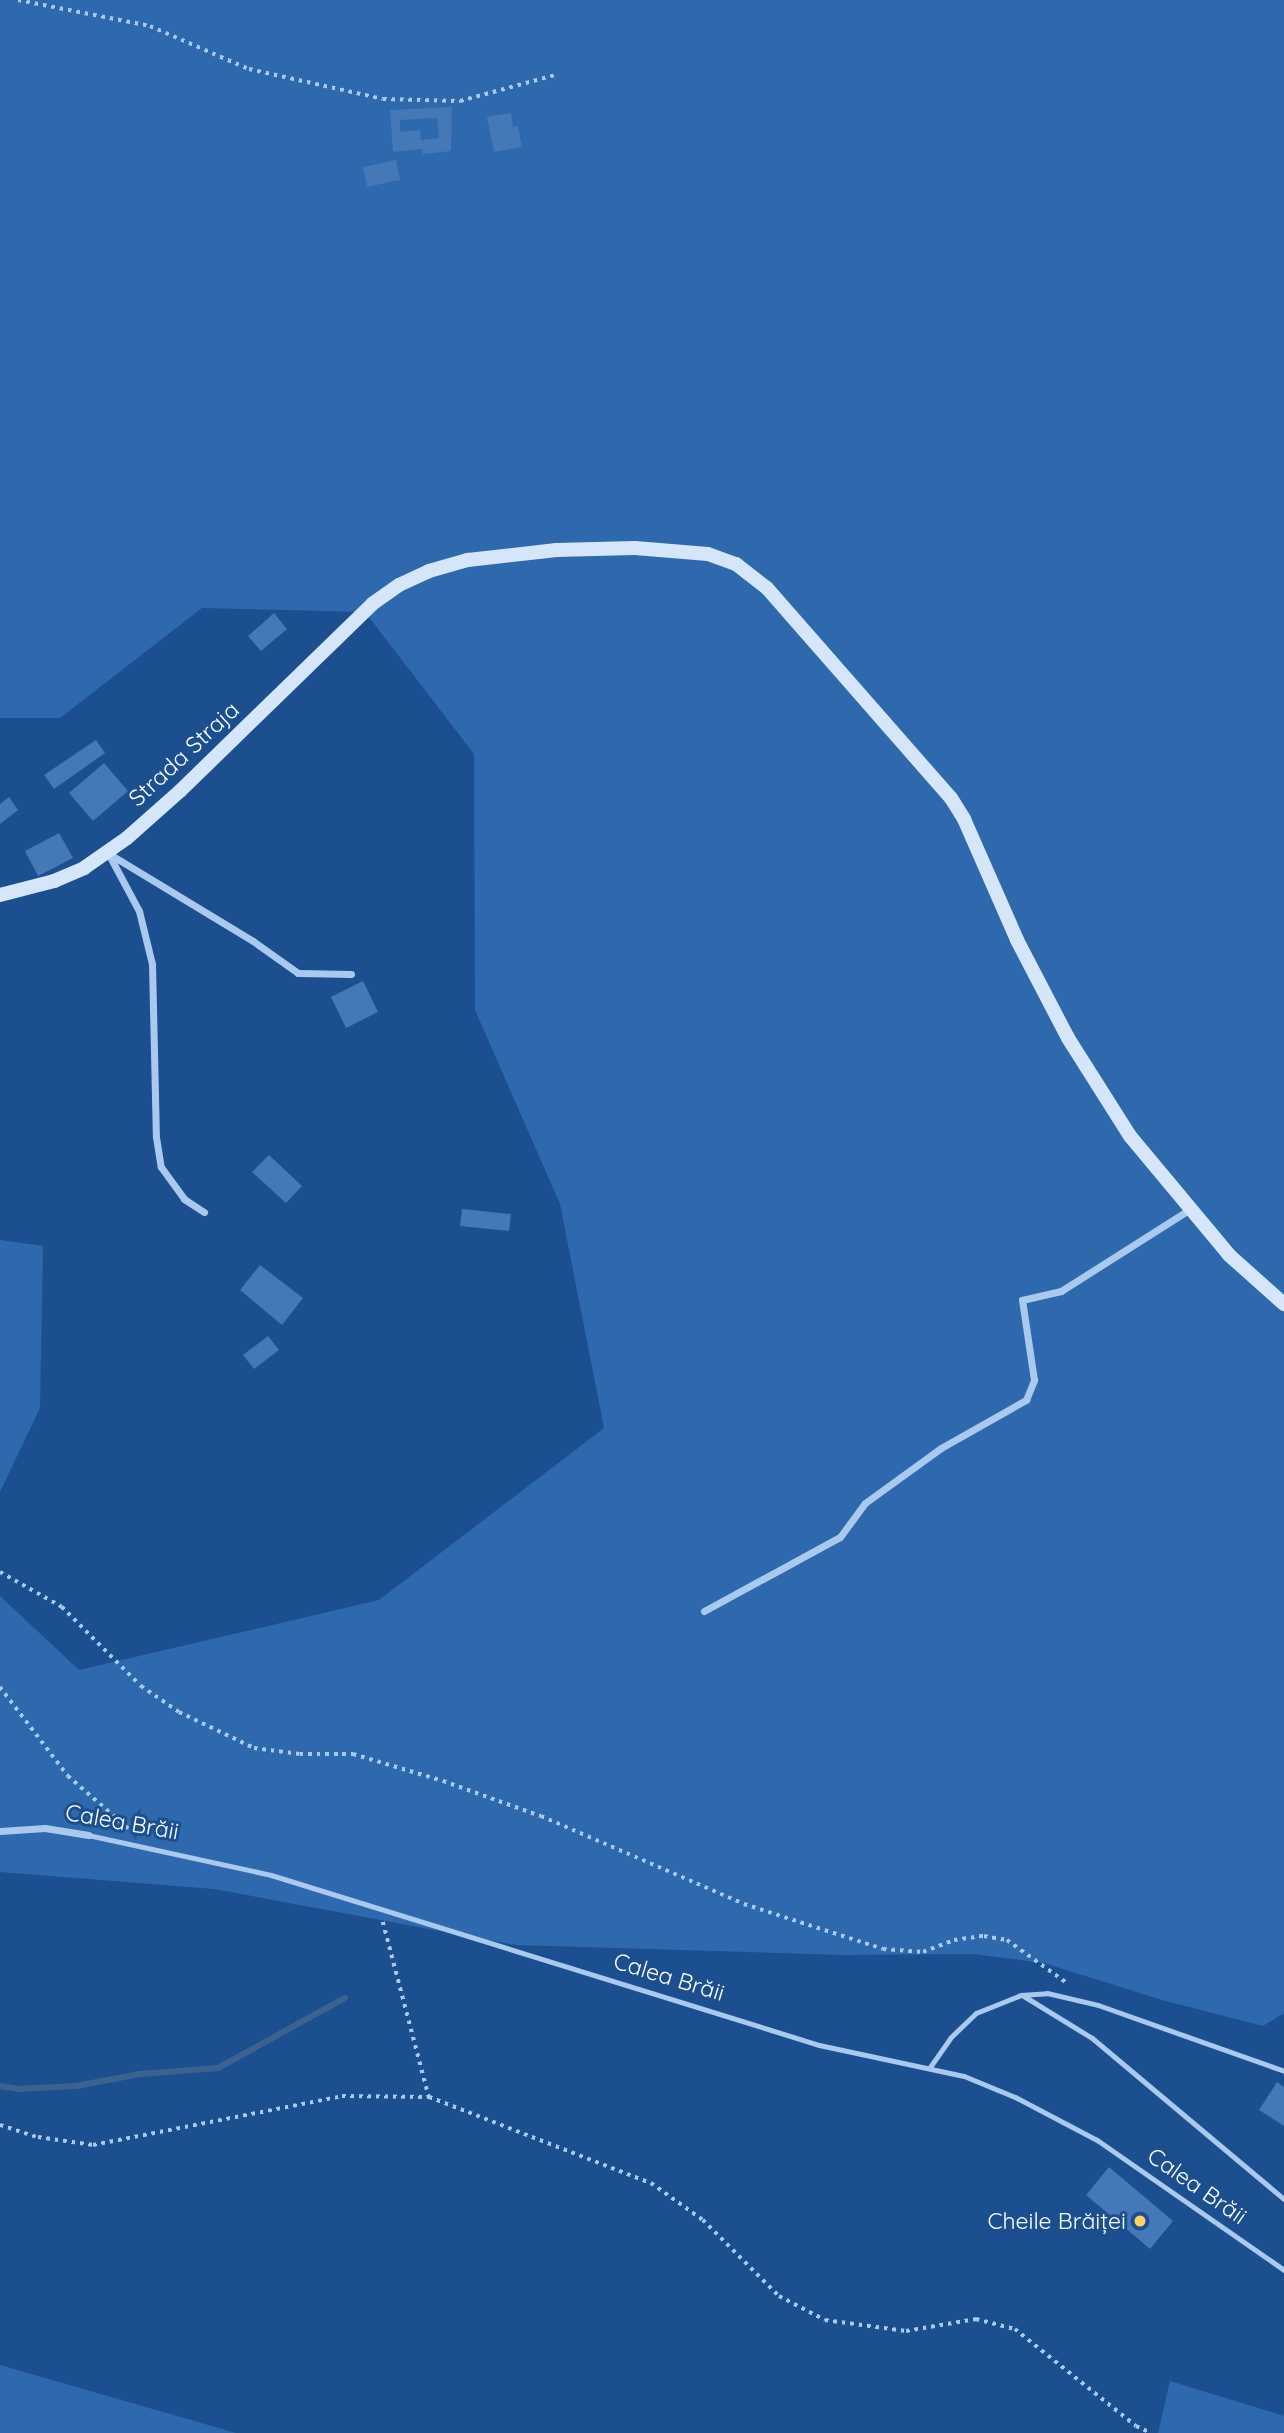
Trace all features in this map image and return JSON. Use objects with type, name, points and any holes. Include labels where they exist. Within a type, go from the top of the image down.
[{"type":"main road","name":"Strada Straja","points":[[0,895],[54,881],[108,853],[180,791],[372,604],[399,585],[429,570],[468,560],[556,550],[635,548],[708,554],[736,564],[767,588],[951,798],[964,818],[1017,940],[1068,1038],[1130,1136],[1229,1255],[1284,1304]]},
{"type":"street","points":[[108,853],[223,922],[298,973],[351,974]]},
{"type":"street","points":[[108,853],[139,911],[150,954],[155,997],[156,1137],[161,1167],[178,1192],[204,1212]]},
{"type":"street","points":[[704,1611],[840,1537],[865,1503],[941,1448],[1026,1400],[1034,1380],[1022,1300],[1061,1291],[1191,1209]]},
{"type":"street","name":"Calea Brăii","points":[[0,1831],[45,1828],[88,1835]]},
{"type":"lane","name":"Calea Brăii","points":[[88,1835],[148,1845],[271,1874],[819,2045],[964,2076],[1015,2097],[1097,2140],[1284,2270]]},
{"type":"lane","points":[[930,2067],[950,2038],[976,2013],[1021,1995],[1047,1993],[1098,2005],[1284,2071]]},
{"type":"lane","points":[[1021,1995],[1092,2038],[1284,2199]]},
{"type":"path","points":[[18,0],[150,26],[249,69],[383,99],[460,101],[555,75]]},
{"type":"path","points":[[0,1572],[62,1607],[142,1686],[170,1706],[219,1733],[254,1748],[300,1754],[352,1754],[443,1781],[541,1816],[744,1904],[883,1948],[923,1951],[954,1940],[984,1936],[1007,1940],[1098,2005]]},
{"type":"path","points":[[0,1687],[68,1776],[148,1845]]},
{"type":"path","points":[[379,1906],[429,2097]]},
{"type":"path","points":[[0,2125],[38,2137],[93,2145],[342,2096],[429,2097],[651,2183],[704,2220],[779,2296],[825,2320],[906,2331],[976,2319],[1015,2329],[1136,2426],[1151,2433]]},
{"type":"shaded area","points":[[0,0],[1284,0],[1284,2013],[1263,2026],[1162,2000],[1044,1963],[974,1954],[844,1955],[516,1945],[214,1889],[0,1872],[0,1596],[79,1670],[379,1600],[604,1428],[560,1204],[475,1010],[474,754],[365,612],[202,608],[60,718],[0,718]]},
{"type":"shaded area","points":[[0,1240],[43,1246],[40,1408],[0,1492]]},
{"type":"shaded area","points":[[0,2365],[236,2433],[0,2433]]},
{"type":"shaded area","points":[[1170,2381],[1284,2416],[1284,2433],[1158,2433]]},
{"type":"building","points":[[452,107],[451,151],[423,154],[422,149],[393,152],[390,110]],"holes":[[[437,118],[439,138],[421,140],[420,130],[400,132],[400,120]]]},
{"type":"building","points":[[511,113],[513,127],[518,126],[522,147],[494,152],[487,117]]},
{"type":"building","points":[[396,160],[400,180],[367,187],[363,167]]},
{"type":"building","points":[[274,613],[287,629],[261,651],[248,636]]},
{"type":"building","points":[[96,740],[105,753],[54,789],[44,775]]},
{"type":"building","points":[[104,763],[128,791],[93,821],[69,793]]},
{"type":"building","points":[[9,797],[18,810],[0,824],[0,804]]},
{"type":"building","points":[[59,833],[73,858],[38,876],[25,851]]},
{"type":"building","points":[[363,981],[378,1012],[346,1028],[331,997]]},
{"type":"building","points":[[269,1155],[302,1186],[286,1203],[252,1172]]},
{"type":"building","points":[[462,1209],[511,1214],[509,1231],[460,1226]]},
{"type":"building","points":[[260,1265],[303,1298],[282,1325],[240,1290]]},
{"type":"building","points":[[268,1336],[279,1350],[254,1369],[243,1355]]},
{"type":"building","points":[[1277,2082],[1284,2087],[1284,2126],[1259,2110]]},
{"type":"building","points":[[1109,2167],[1173,2221],[1150,2249],[1086,2195]]},
{"type":"waterway","points":[[0,2086],[18,2089],[76,2086],[140,2074],[218,2068],[345,1998]]},
{"type":"place","name":"Cheile Brăiței","points":[[1140,2221]]}]
